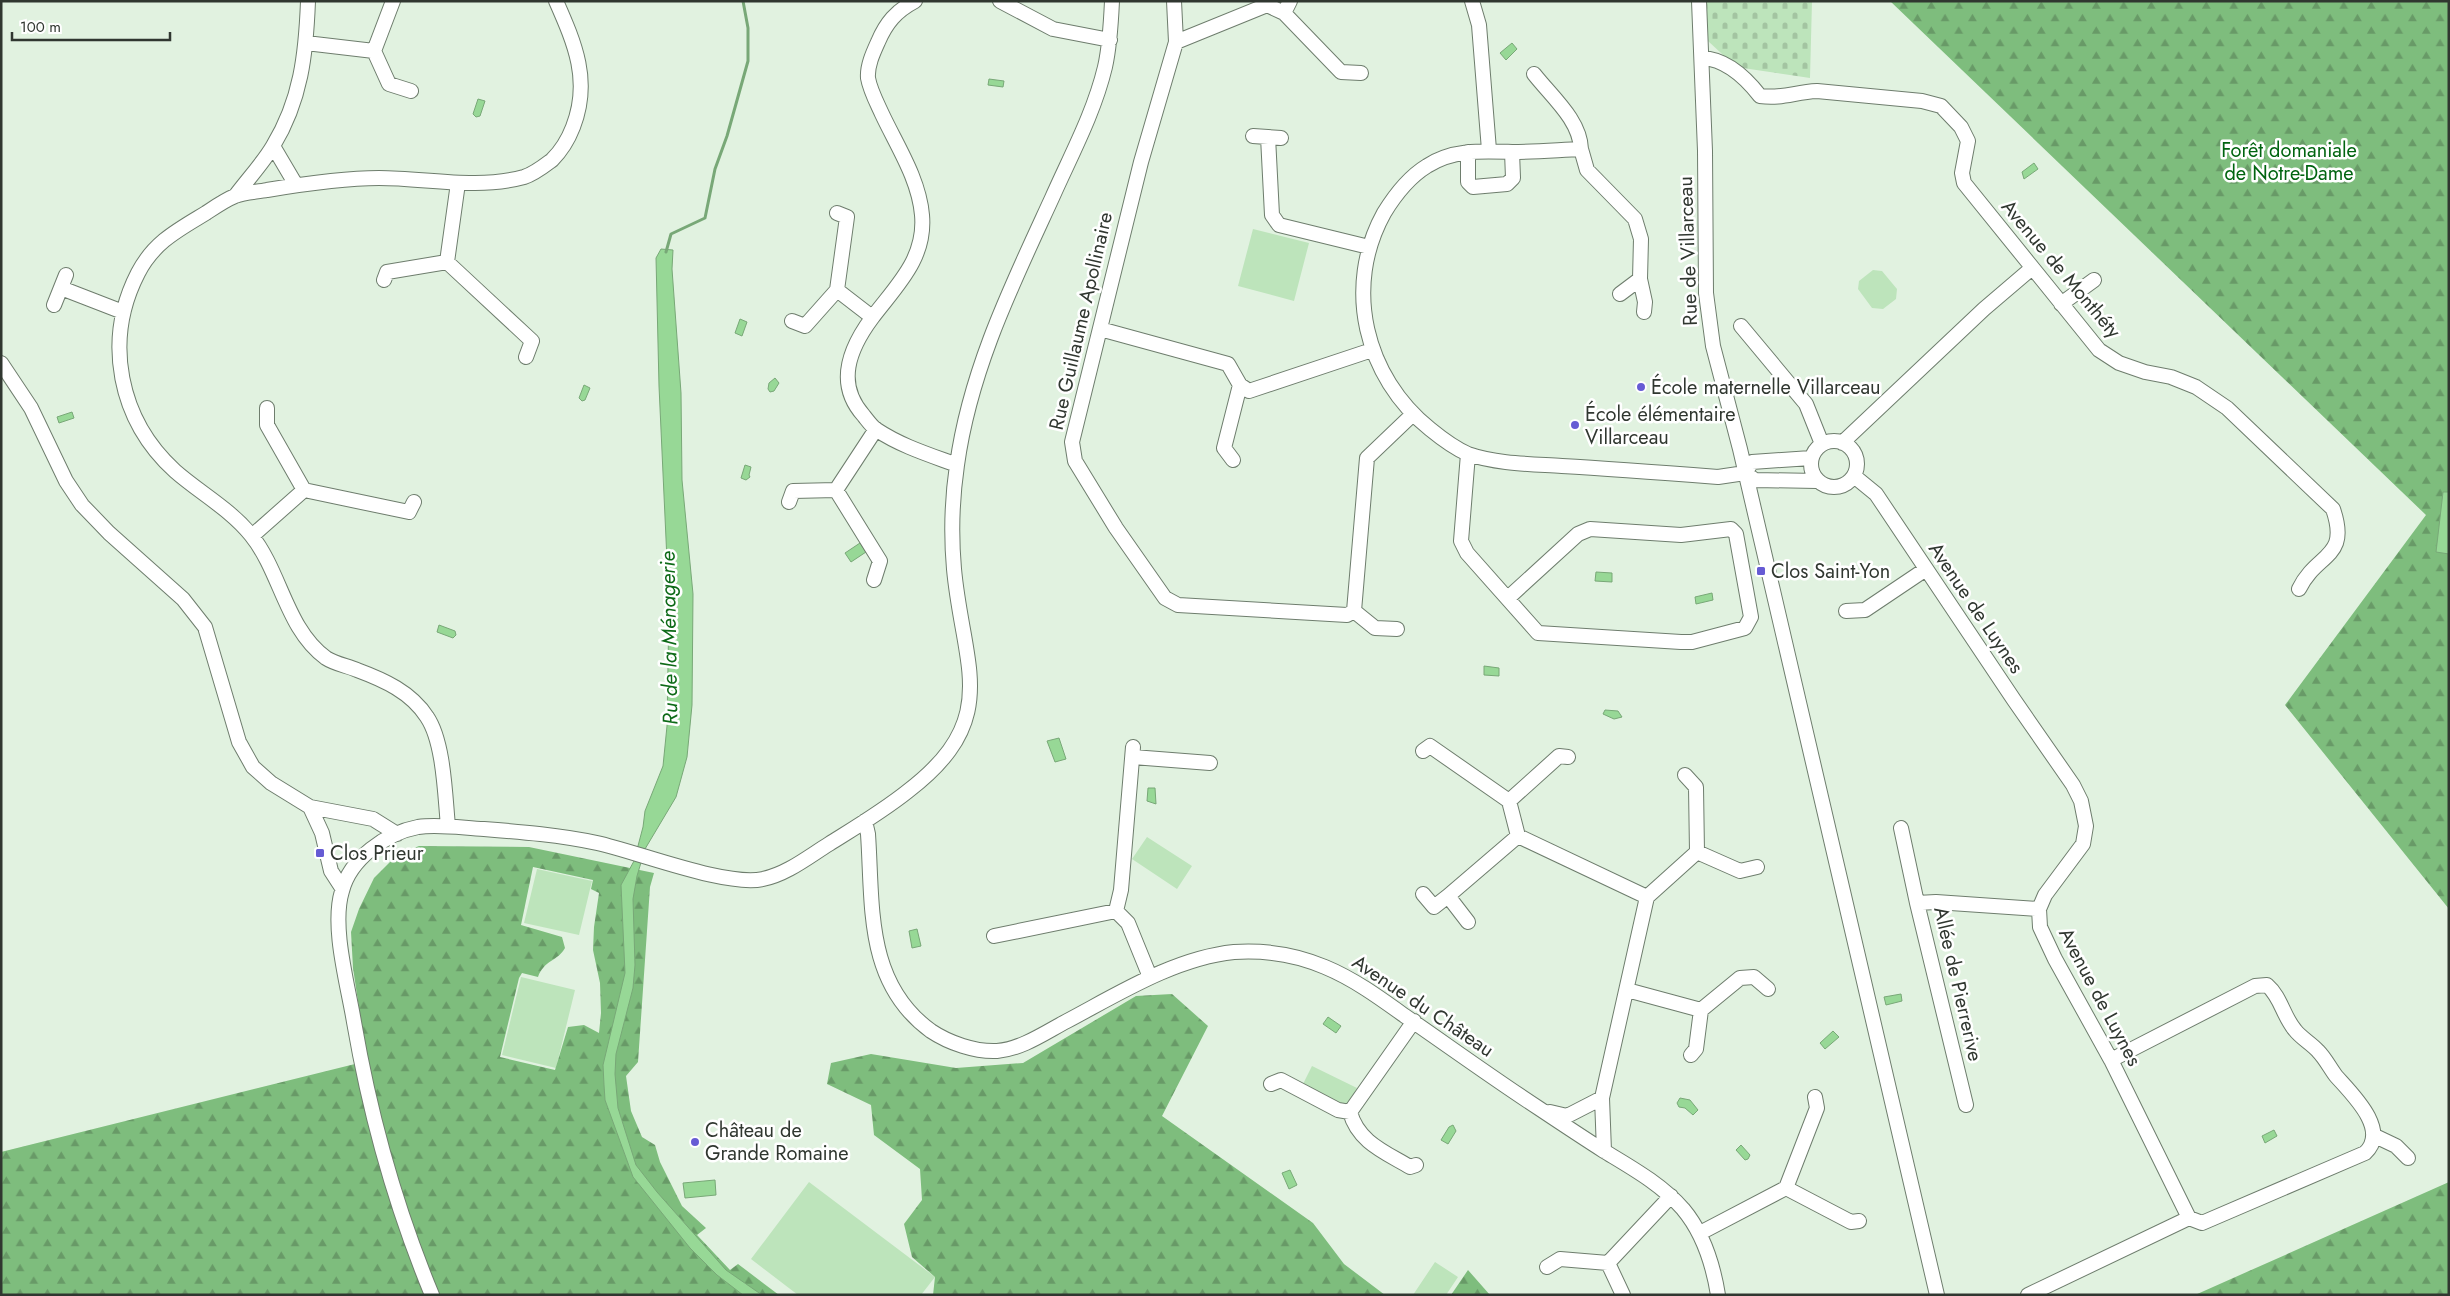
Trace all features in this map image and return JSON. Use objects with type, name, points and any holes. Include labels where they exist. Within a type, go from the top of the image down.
[{"type":"street","points":[[236,195],[273,146],[297,92],[304,62],[308,1]]},
{"type":"street","points":[[393,1],[374,51],[389,84],[411,91]]},
{"type":"street","points":[[448,826],[441,758],[429,719],[412,698],[386,682],[327,659],[296,624],[278,582],[252,536],[225,510],[176,472],[156,452],[141,432],[127,402],[120,366],[119,342],[123,312],[139,272],[166,236],[236,195],[296,185],[379,178],[458,183],[501,181],[528,176],[560,152],[569,139],[581,107],[582,84],[577,54],[556,1]]},
{"type":"street","points":[[915,1],[892,16],[872,57],[868,78],[877,103],[910,170],[919,195],[922,236],[906,276],[872,318],[858,339],[849,361],[847,384],[853,405],[876,429],[922,452],[957,465]]},
{"type":"street","points":[[1000,1],[1053,29],[1110,40]]},
{"type":"street","points":[[432,1295],[419,1263],[382,1146],[360,1056],[337,919],[342,888],[363,857],[381,843],[397,834],[419,827],[448,826],[595,842],[737,880],[762,879],[788,870],[865,821],[908,792],[941,761],[962,731],[968,714],[971,673],[954,570],[952,532],[957,465],[966,415],[988,342],[1091,112],[1106,65],[1110,40],[1112,1]]},
{"type":"street","name":"Rue Guillaume Apollinaire","points":[[1174,1],[1176,42],[1140,162],[1072,442],[1075,461],[1116,528],[1166,598],[1178,605],[1348,615],[1354,611]]},
{"type":"street","points":[[1472,1],[1479,25],[1489,150]]},
{"type":"street","name":"Rue de Villarceau","points":[[1699,1],[1702,58],[1706,293],[1713,346],[1798,698],[1937,1295]]},
{"type":"street","points":[[1176,42],[1267,5],[1287,7],[1341,72],[1361,73]]},
{"type":"street","points":[[306,43],[374,51]]},
{"type":"street","name":"Avenue de Monthéty","points":[[1702,58],[1715,59],[1727,66],[1750,83],[1760,96],[1777,98],[1799,92],[1816,91],[1922,101],[1941,106],[1961,127],[1968,141],[1962,173],[1964,183],[2099,350],[2119,363],[2145,372],[2170,377],[2196,387],[2227,408],[2332,509],[2337,522],[2339,538],[2333,551],[2306,576],[2299,589]]},
{"type":"street","points":[[1534,74],[1576,126],[1587,170],[1636,220],[1641,239],[1640,279],[1645,302],[1644,312]]},
{"type":"street","points":[[1253,136],[1274,138],[1272,215],[1280,224],[1369,246]]},
{"type":"street","points":[[273,146],[296,185]]},
{"type":"street","points":[[1581,150],[1512,152],[1489,150],[1468,152],[1442,158],[1426,166],[1400,189],[1378,225],[1369,246],[1364,282],[1364,311],[1372,350],[1389,384],[1412,415],[1444,441],[1468,454],[1518,463],[1718,476],[1744,473],[1755,480],[1817,481],[1830,488],[1837,488],[1850,481],[1854,476],[1856,469],[1855,456],[1852,450],[1842,443],[1834,441],[1822,444],[1811,458],[1811,470],[1817,481]]},
{"type":"street","points":[[1468,152],[1468,182],[1473,187],[1507,184],[1513,178],[1512,152]]},
{"type":"street","points":[[447,262],[458,183]]},
{"type":"street","points":[[792,321],[805,326],[837,290],[847,217],[837,213]]},
{"type":"street","points":[[384,280],[387,272],[447,262]]},
{"type":"street","points":[[447,262],[532,341],[526,358]]},
{"type":"street","points":[[1842,443],[1984,309],[2032,268]]},
{"type":"street","points":[[1620,294],[1640,279]]},
{"type":"street","points":[[2061,304],[2094,280]]},
{"type":"street","points":[[54,305],[63,281],[123,312]]},
{"type":"street","points":[[837,290],[872,318]]},
{"type":"street","points":[[1741,326],[1806,404],[1822,444]]},
{"type":"street","points":[[1100,329],[1228,364],[1240,385],[1249,391],[1372,350]]},
{"type":"street","points":[[1,363],[31,408],[66,481],[82,504],[109,533],[183,599],[205,627],[239,742],[253,767],[271,783],[310,807],[374,820],[397,834]]},
{"type":"street","points":[[1233,460],[1224,448],[1240,385]]},
{"type":"street","points":[[267,408],[267,424],[304,490],[409,512],[414,502]]},
{"type":"street","points":[[1397,629],[1375,628],[1354,611],[1367,458],[1412,415]]},
{"type":"street","points":[[836,490],[876,429]]},
{"type":"street","points":[[1468,454],[1461,541],[1467,553],[1538,633],[1692,642],[1746,628],[1751,617],[1736,534],[1731,529],[1681,535],[1590,530],[1578,534],[1508,598]]},
{"type":"street","points":[[1744,473],[1752,462],[1811,458]]},
{"type":"street","name":"Avenue de Luynes","points":[[1854,476],[1876,494],[2014,700],[2073,784],[2081,801],[2086,826],[2083,844],[2045,895],[2039,909],[2040,927],[2112,1060],[2189,1218]]},
{"type":"street","points":[[252,536],[304,490]]},
{"type":"street","points":[[789,502],[793,491],[836,490]]},
{"type":"street","points":[[836,490],[880,561],[874,580]]},
{"type":"street","points":[[1846,611],[1865,610],[1926,568]]},
{"type":"street","points":[[1423,752],[1430,746],[1509,801],[1518,836]]},
{"type":"street","points":[[1116,911],[1122,890],[1133,752],[1210,763]]},
{"type":"street","points":[[1509,801],[1560,756],[1568,757]]},
{"type":"street","points":[[1604,1151],[1602,1098],[1647,897],[1697,852],[1696,787],[1685,774]]},
{"type":"street","points":[[310,807],[322,833],[331,871],[342,888]]},
{"type":"street","name":"Avenue du Château","points":[[865,821],[868,834],[876,945],[886,978],[900,1002],[920,1022],[944,1039],[969,1048],[998,1051],[1023,1045],[1150,977],[1198,960],[1233,952],[1295,956],[1327,968],[1366,989],[1539,1109],[1650,1178],[1671,1196],[1700,1233],[1714,1268],[1718,1295]]},
{"type":"street","points":[[1901,828],[1917,903]]},
{"type":"street","points":[[1423,894],[1434,907],[1518,836]]},
{"type":"street","points":[[1518,836],[1647,897]]},
{"type":"street","points":[[1697,852],[1740,871],[1757,867]]},
{"type":"street","points":[[1448,896],[1468,922]]},
{"type":"street","name":"Allée de Pierrerive","points":[[1966,1105],[1917,903],[1936,902],[2039,909]]},
{"type":"street","points":[[994,936],[1116,911]]},
{"type":"street","points":[[1116,911],[1128,923],[1150,977]]},
{"type":"street","points":[[1691,1055],[1696,1049],[1702,1010],[1740,978],[1754,977],[1768,989]]},
{"type":"street","points":[[2028,1295],[2189,1218],[2202,1222],[2365,1153],[2373,1146],[2372,1124],[2350,1090],[2318,1051],[2295,1030],[2275,992],[2266,985],[2255,986],[2112,1060]]},
{"type":"street","points":[[1627,990],[1702,1010]]},
{"type":"street","points":[[1350,1112],[1414,1022]]},
{"type":"street","points":[[1271,1084],[1281,1080],[1338,1110],[1350,1112]]},
{"type":"street","points":[[1700,1233],[1786,1188],[1817,1108],[1815,1097]]},
{"type":"street","points":[[1539,1109],[1567,1116],[1602,1098]]},
{"type":"street","points":[[1350,1112],[1354,1126],[1367,1141],[1410,1167],[1416,1165]]},
{"type":"street","points":[[2374,1136],[2396,1146],[2408,1158]]},
{"type":"street","points":[[1786,1188],[1851,1222],[1858,1221]]},
{"type":"street","points":[[1608,1263],[1671,1196]]},
{"type":"street","points":[[1547,1267],[1560,1259],[1608,1263]]},
{"type":"street","points":[[1608,1263],[1623,1295]]},
{"type":"green space","points":[[1706,1],[1812,1],[1810,78],[1736,67],[1708,41]]},
{"type":"green space","name":"Forêt domaniale de Notre-Dame","points":[[1890,1],[2449,1],[2449,909],[2285,705],[2426,515]]},
{"type":"green space","points":[[1253,229],[1309,243],[1294,301],[1238,286]]},
{"type":"green space","points":[[1873,270],[1882,271],[1897,289],[1896,299],[1883,309],[1872,308],[1858,289],[1859,281]]},
{"type":"green space","points":[[1147,837],[1192,866],[1177,889],[1132,859]]},
{"type":"green space","points":[[419,846],[529,847],[654,873],[650,887],[638,1062],[626,1076],[631,1111],[642,1137],[655,1145],[660,1162],[682,1206],[706,1228],[697,1235],[730,1270],[738,1264],[779,1295],[1,1295],[1,1152],[367,1061],[353,968],[351,932],[359,909],[374,878],[397,855]],"holes":[[[533,867],[593,880],[591,889],[599,893],[593,950],[600,983],[601,1013],[599,1033],[584,1025],[568,1027],[555,1070],[500,1057],[519,978],[522,973],[538,977],[544,967],[559,956],[565,948],[562,937],[521,925]]]},
{"type":"green space","points":[[537,869],[592,881],[579,935],[524,923]]},
{"type":"green space","points":[[521,977],[575,990],[556,1068],[502,1055]]},
{"type":"green space","points":[[1172,994],[1208,1026],[1162,1116],[1313,1223],[1344,1264],[1385,1295],[933,1295],[935,1277],[912,1257],[904,1224],[922,1200],[920,1169],[874,1135],[871,1105],[827,1084],[831,1063],[871,1054],[956,1068],[1023,1063],[1136,996]]},
{"type":"green space","points":[[1312,1066],[1357,1088],[1347,1108],[1302,1086]]},
{"type":"green space","points":[[809,1182],[935,1277],[921,1295],[798,1295],[751,1259]]},
{"type":"green space","points":[[2449,1182],[2449,1295],[2195,1295]]},
{"type":"green space","points":[[1435,1262],[1458,1277],[1446,1295],[1413,1295]]},
{"type":"green space","points":[[1468,1270],[1490,1295],[1451,1295]]},
{"type":"water","points":[[1512,43],[1517,49],[1506,60],[1500,53]]},
{"type":"water","points":[[989,79],[1004,81],[1003,87],[988,85]]},
{"type":"water","points":[[478,99],[485,101],[480,116],[476,117],[473,114]]},
{"type":"water","points":[[2034,163],[2038,169],[2024,179],[2022,172]]},
{"type":"water","points":[[661,249],[673,250],[672,269],[681,393],[682,480],[693,594],[692,705],[687,757],[676,797],[645,849],[637,876],[633,899],[635,965],[633,988],[616,1054],[615,1074],[618,1108],[636,1165],[657,1192],[726,1270],[762,1295],[743,1295],[717,1275],[690,1248],[633,1177],[605,1100],[603,1065],[625,973],[621,885],[634,861],[645,811],[663,766],[667,726],[669,604],[659,386],[656,258]]},
{"type":"water","points":[[740,319],[747,322],[742,336],[735,333]]},
{"type":"water","points":[[775,378],[779,383],[774,391],[770,392],[768,389],[769,383]]},
{"type":"water","points":[[584,385],[590,388],[585,400],[582,401],[579,398]]},
{"type":"water","points":[[72,412],[74,418],[59,423],[57,417]]},
{"type":"water","points":[[745,465],[751,467],[750,477],[746,480],[741,478]]},
{"type":"water","points":[[2443,492],[2449,492],[2449,554],[2436,552]]},
{"type":"water","points":[[860,543],[866,552],[851,562],[845,553]]},
{"type":"water","points":[[1596,572],[1612,573],[1612,582],[1595,581]]},
{"type":"water","points":[[1712,593],[1713,600],[1696,604],[1695,597]]},
{"type":"water","points":[[439,625],[455,631],[456,635],[453,638],[437,632]]},
{"type":"water","points":[[1484,666],[1499,668],[1499,676],[1484,675]]},
{"type":"water","points":[[1605,710],[1618,711],[1622,717],[1614,719],[1603,714]]},
{"type":"water","points":[[1059,738],[1066,759],[1055,762],[1047,741]]},
{"type":"water","points":[[1148,788],[1155,788],[1156,804],[1147,801]]},
{"type":"water","points":[[917,929],[921,946],[912,948],[909,931]]},
{"type":"water","points":[[1901,994],[1902,1001],[1886,1005],[1884,997]]},
{"type":"water","points":[[1328,1017],[1341,1026],[1336,1033],[1323,1024]]},
{"type":"water","points":[[1833,1031],[1839,1037],[1825,1049],[1820,1043]]},
{"type":"water","points":[[1680,1098],[1690,1100],[1698,1110],[1693,1115],[1685,1108],[1679,1107],[1677,1103]]},
{"type":"water","points":[[1453,1125],[1456,1131],[1448,1144],[1441,1140],[1449,1127]]},
{"type":"water","points":[[2274,1130],[2277,1136],[2265,1143],[2262,1136]]},
{"type":"water","points":[[1741,1145],[1750,1155],[1748,1159],[1745,1160],[1736,1150]]},
{"type":"water","points":[[1290,1170],[1297,1185],[1289,1189],[1282,1173]]},
{"type":"water","points":[[715,1180],[716,1195],[685,1198],[683,1183]]},
{"type":"waterway","name":"Ru de la Ménagerie","points":[[666,252],[671,234],[705,218],[715,169],[727,136],[748,61],[748,28],[743,1]]},
{"type":"place","name":"École maternelle Villarceau","points":[[1641,387]]},
{"type":"place","name":"École élémentaire Villarceau","points":[[1575,425]]},
{"type":"place","name":"Clos Saint-Yon","points":[[1761,571]]},
{"type":"place","name":"Clos Prieur","points":[[320,853]]},
{"type":"place","name":"Château de Grande Romaine","points":[[695,1142]]}]
